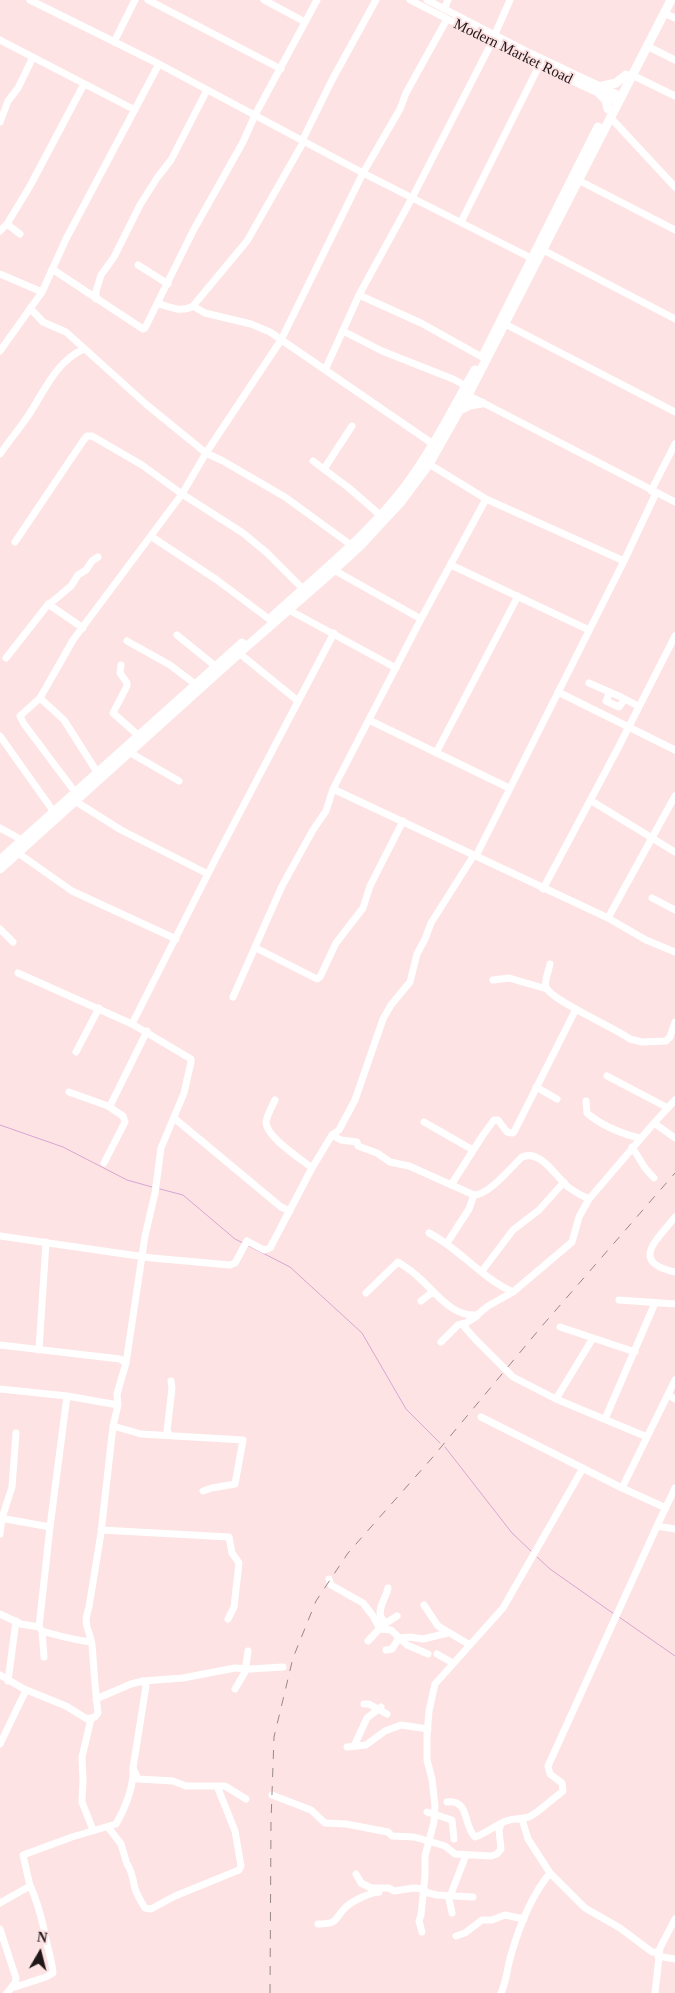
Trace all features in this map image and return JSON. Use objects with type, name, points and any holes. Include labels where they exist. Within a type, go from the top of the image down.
[{"type":"main road","points":[[0,869],[97,772],[351,545],[408,482],[434,444],[505,324],[543,250],[576,178],[629,75],[664,0]]},
{"type":"main road","points":[[609,113],[601,90],[629,75],[647,46],[671,0]]},
{"type":"main road","points":[[75,796],[129,752],[334,570],[361,545],[400,503],[428,464],[459,411],[465,391],[531,258],[576,178]]},
{"type":"main road","points":[[459,411],[470,405],[482,403]]},
{"type":"main road","points":[[0,860],[22,840],[56,815]]},
{"type":"street","points":[[30,0],[159,64],[363,173],[531,258]]},
{"type":"street","points":[[114,42],[135,0]]},
{"type":"street","points":[[148,0],[281,69]]},
{"type":"street","points":[[264,0],[304,22]]},
{"type":"street","points":[[52,270],[92,292],[96,299],[143,329],[146,327],[193,232],[243,142],[255,115],[317,0]]},
{"type":"street","points":[[158,304],[180,310],[186,310],[193,306],[247,241],[303,141],[332,80],[376,0]]},
{"type":"street","name":"Modern Market Road","points":[[410,0],[447,19],[493,38]]},
{"type":"street","name":"Modern Market Road","points":[[427,0],[493,38],[617,98]]},
{"type":"street","points":[[444,9],[448,0]]},
{"type":"street","points":[[325,370],[359,295],[412,198],[493,38],[510,0]]},
{"type":"street","points":[[664,13],[675,18]]},
{"type":"street","points":[[208,874],[121,830],[75,796],[20,718],[21,714],[40,698],[66,652],[182,494],[281,340],[363,173],[400,109],[406,93],[447,19]]},
{"type":"street","points":[[0,40],[135,110]]},
{"type":"street","points":[[647,46],[675,60]]},
{"type":"street","name":"Modern Market Road","points":[[528,56],[540,66],[601,90]]},
{"type":"street","points":[[0,122],[8,102],[18,88],[33,57]]},
{"type":"street","points":[[0,351],[42,292],[66,238],[159,64]]},
{"type":"street","points":[[461,222],[540,66]]},
{"type":"street","points":[[629,75],[675,96]]},
{"type":"street","points":[[0,231],[7,224],[39,171],[84,84]]},
{"type":"street","points":[[92,292],[102,272],[109,266],[114,257],[144,198],[171,160],[208,90]]},
{"type":"street","points":[[609,113],[675,187]]},
{"type":"street","points":[[576,178],[675,230]]},
{"type":"street","points":[[7,224],[20,234]]},
{"type":"street","points":[[543,250],[675,319]]},
{"type":"street","points":[[138,265],[168,284]]},
{"type":"street","points":[[0,274],[42,292]]},
{"type":"street","points":[[359,295],[421,324],[482,357]]},
{"type":"street","points":[[193,306],[205,313],[251,324],[270,332],[434,444]]},
{"type":"street","points":[[30,308],[43,322],[66,332],[147,405],[206,454],[223,461],[285,497],[351,545]]},
{"type":"street","points":[[505,324],[675,412]]},
{"type":"street","points":[[342,331],[382,351],[453,379],[465,391],[482,403],[675,502]]},
{"type":"street","points":[[75,353],[77,343]]},
{"type":"street","points":[[0,454],[27,417],[52,375],[75,353],[84,349]]},
{"type":"street","points":[[324,469],[352,426]]},
{"type":"street","points":[[15,542],[87,436],[92,436],[142,466],[243,533],[266,552],[303,589]]},
{"type":"street","points":[[0,1236],[142,1256],[230,1265],[235,1263],[247,1241],[267,1250],[270,1248],[312,1168],[332,1135],[339,1130],[355,1100],[383,1019],[391,1005],[410,982],[417,954],[426,939],[431,924],[475,856],[624,562],[675,444]]},
{"type":"street","points":[[313,461],[380,515]]},
{"type":"street","points":[[428,464],[486,499],[624,562]]},
{"type":"street","points":[[233,997],[282,886],[313,830],[326,811],[333,790],[421,619],[486,499]]},
{"type":"street","points":[[152,537],[217,580],[269,619]]},
{"type":"street","points":[[6,658],[48,604],[71,586],[78,575],[86,570],[92,561],[98,557]]},
{"type":"street","points":[[451,564],[589,630]]},
{"type":"street","points":[[334,570],[421,619]]},
{"type":"street","points":[[436,752],[518,596]]},
{"type":"street","points":[[48,604],[83,628]]},
{"type":"street","points":[[288,610],[334,633],[396,668]]},
{"type":"street","points":[[132,1024],[334,633]]},
{"type":"street","points":[[177,635],[215,666]]},
{"type":"street","points":[[543,889],[675,636]]},
{"type":"street","points":[[127,641],[170,665],[194,684]]},
{"type":"street","points":[[239,653],[298,701]]},
{"type":"street","points":[[120,665],[120,672],[127,686],[112,713],[138,735]]},
{"type":"street","points":[[589,683],[638,706]]},
{"type":"street","points":[[558,692],[675,750]]},
{"type":"street","points":[[610,692],[606,701],[614,706],[620,707],[625,699]]},
{"type":"street","points":[[40,698],[64,720],[97,772]]},
{"type":"street","points":[[369,720],[509,788]]},
{"type":"street","points":[[0,736],[56,815]]},
{"type":"street","points":[[129,752],[179,781]]},
{"type":"street","points":[[333,790],[608,918],[646,940],[675,952]]},
{"type":"street","points":[[608,918],[675,796]]},
{"type":"street","points":[[590,800],[675,852]]},
{"type":"street","points":[[256,948],[317,979],[320,977],[336,944],[363,908],[370,886],[403,821]]},
{"type":"street","points":[[0,828],[22,840]]},
{"type":"street","points":[[18,853],[72,891],[176,939]]},
{"type":"street","points":[[652,898],[675,910]]},
{"type":"street","points":[[0,929],[13,942]]},
{"type":"street","points":[[547,989],[546,984],[550,964]]},
{"type":"street","points":[[18,973],[147,1031],[191,1059],[184,1093],[162,1148],[155,1193],[146,1228],[126,1363],[117,1394],[118,1405],[113,1426],[101,1530],[86,1616],[86,1626],[91,1642],[98,1712],[91,1719],[82,1757],[82,1802],[93,1830]]},
{"type":"street","points":[[493,980],[509,978],[547,989],[576,1009],[630,1039],[638,1041],[666,1041],[670,1037],[675,1022]]},
{"type":"street","points":[[76,1052],[99,1008]]},
{"type":"street","points":[[452,1185],[494,1120],[498,1120],[507,1132],[512,1133],[576,1009]]},
{"type":"street","points":[[108,1106],[110,1106],[147,1031]]},
{"type":"street","points":[[607,1076],[668,1108]]},
{"type":"street","points":[[536,1087],[557,1099]]},
{"type":"street","points":[[69,1092],[108,1106],[122,1115],[125,1122],[104,1163]]},
{"type":"street","points":[[275,1100],[266,1121],[268,1130],[312,1168]]},
{"type":"street","points":[[586,1100],[587,1113],[592,1118],[624,1134],[639,1138]]},
{"type":"street","points":[[441,1342],[458,1325],[512,1292],[572,1242],[579,1217],[589,1199],[639,1138],[675,1100]]},
{"type":"street","points":[[174,1118],[281,1207],[290,1212]]},
{"type":"street","points":[[424,1122],[473,1150]]},
{"type":"street","points":[[654,1123],[675,1138]]},
{"type":"street","points":[[332,1135],[340,1140],[357,1142],[358,1146],[376,1152],[390,1162],[410,1166],[474,1195],[479,1195],[500,1179],[525,1155],[534,1156],[542,1160],[568,1187],[589,1199]]},
{"type":"street","points":[[632,1147],[645,1168],[654,1178]]},
{"type":"street","points":[[482,1271],[513,1230],[539,1210],[564,1182]]},
{"type":"street","points":[[447,1243],[459,1227],[472,1203],[474,1195]]},
{"type":"street","points":[[675,1217],[652,1246],[650,1257],[652,1263],[657,1268],[675,1272]]},
{"type":"street","points":[[429,1233],[447,1243],[500,1286],[512,1292]]},
{"type":"street","points":[[39,1350],[46,1242]]},
{"type":"street","points":[[366,1293],[398,1262],[461,1313],[477,1315]]},
{"type":"street","points":[[421,1301],[434,1293]]},
{"type":"street","points":[[620,1300],[675,1304]]},
{"type":"street","points":[[605,1419],[655,1303]]},
{"type":"street","points":[[462,1324],[513,1377],[556,1399],[647,1437]]},
{"type":"street","points":[[560,1327],[635,1352]]},
{"type":"street","points":[[556,1399],[593,1338]]},
{"type":"street","points":[[0,1346],[77,1356],[120,1359],[126,1363]]},
{"type":"street","points":[[170,1435],[167,1431],[172,1388],[171,1380]]},
{"type":"street","points":[[622,1488],[675,1380]]},
{"type":"street","points":[[0,1389],[68,1396],[118,1405]]},
{"type":"street","points":[[668,1395],[675,1399]]},
{"type":"street","points":[[44,1657],[40,1629],[50,1527],[68,1396]]},
{"type":"street","points":[[482,1417],[622,1488],[666,1508]]},
{"type":"street","points":[[113,1426],[130,1432],[243,1440],[235,1484],[204,1491]]},
{"type":"street","points":[[0,1534],[1,1518],[12,1487],[16,1433]]},
{"type":"street","points":[[422,1932],[419,1921],[426,1876],[425,1856],[433,1786],[427,1760],[428,1729],[429,1710],[435,1684],[503,1608],[583,1468]]},
{"type":"street","points":[[447,1802],[456,1803],[463,1809],[470,1830],[475,1837],[502,1824],[529,1817],[563,1791],[562,1783],[550,1774],[548,1766],[675,1488]]},
{"type":"street","points":[[1,1518],[50,1527]]},
{"type":"street","points":[[657,1526],[675,1529]]},
{"type":"street","points":[[101,1530],[229,1537],[232,1553],[239,1563],[234,1607],[228,1620]]},
{"type":"street","points":[[329,1579],[332,1585],[363,1603],[382,1626],[391,1630],[412,1648],[428,1654]]},
{"type":"street","points":[[382,1626],[380,1616],[382,1602],[388,1594],[388,1588]]},
{"type":"street","points":[[424,1605],[432,1620],[448,1633],[470,1645]]},
{"type":"street","points":[[0,1614],[71,1640],[91,1642]]},
{"type":"street","points":[[368,1641],[382,1626],[397,1616]]},
{"type":"street","points":[[8,1680],[16,1621]]},
{"type":"street","points":[[399,1638],[422,1639],[448,1633]]},
{"type":"street","points":[[386,1650],[392,1649],[399,1638]]},
{"type":"street","points":[[235,1688],[246,1669],[248,1650]]},
{"type":"street","points":[[437,1654],[453,1663]]},
{"type":"street","points":[[96,1699],[143,1681],[183,1678],[235,1668],[283,1667]]},
{"type":"street","points":[[0,1675],[26,1690],[66,1706],[87,1719],[91,1719]]},
{"type":"street","points":[[9,1990],[53,1973],[42,1915],[30,1885],[23,1855],[93,1830],[116,1824],[134,1777],[133,1768],[146,1686],[143,1681]]},
{"type":"street","points":[[0,1744],[26,1690]]},
{"type":"street","points":[[364,1704],[380,1708],[388,1714]]},
{"type":"street","points":[[380,1708],[367,1718],[350,1747],[366,1745],[385,1731],[401,1725],[428,1729]]},
{"type":"street","points":[[133,1768],[138,1779],[173,1781],[186,1786],[225,1786],[246,1799]]},
{"type":"street","points":[[108,1827],[121,1844],[126,1862],[132,1871],[134,1886],[141,1902],[145,1908],[151,1909],[175,1896],[239,1870],[241,1866],[235,1832],[217,1786]]},
{"type":"street","points":[[272,1795],[314,1812],[326,1823],[354,1825],[388,1832],[392,1836],[409,1836],[445,1846],[455,1854],[498,1854],[501,1849],[499,1830],[502,1824]]},
{"type":"street","points":[[431,1814],[452,1820],[454,1840]]},
{"type":"street","points":[[518,1819],[522,1819],[528,1839],[550,1873],[585,1908],[620,1928],[652,1952],[675,1959]]},
{"type":"street","points":[[452,1913],[449,1899],[466,1855]]},
{"type":"street","points":[[501,1993],[507,1982],[510,1956],[529,1906],[541,1883],[550,1873]]},
{"type":"street","points":[[356,1874],[366,1886],[394,1890]]},
{"type":"street","points":[[0,1903],[30,1885]]},
{"type":"street","points":[[318,1924],[337,1920],[349,1904],[372,1892],[423,1889],[428,1894],[473,1897]]},
{"type":"street","points":[[456,1936],[482,1920],[492,1920],[505,1915],[524,1919]]},
{"type":"street","points":[[655,1993],[658,1954],[675,1919]]},
{"type":"street","points":[[0,1929],[16,1978],[9,1990]]},
{"type":"waterway","points":[[0,1125],[63,1147],[127,1180],[152,1187]]},
{"type":"waterway","points":[[160,1189],[183,1195],[235,1239],[243,1243]]},
{"type":"waterway","points":[[247,1245],[290,1267],[362,1333],[406,1409],[440,1443]]},
{"type":"waterway","points":[[445,1447],[512,1533],[532,1552]]},
{"type":"waterway","points":[[537,1557],[550,1569],[614,1614]]},
{"type":"waterway","points":[[619,1617],[675,1656]]},
{"type":"railway","points":[[270,1993],[271,1822],[274,1737],[293,1658],[316,1601],[348,1553],[432,1458],[542,1326],[675,1173]]}]
